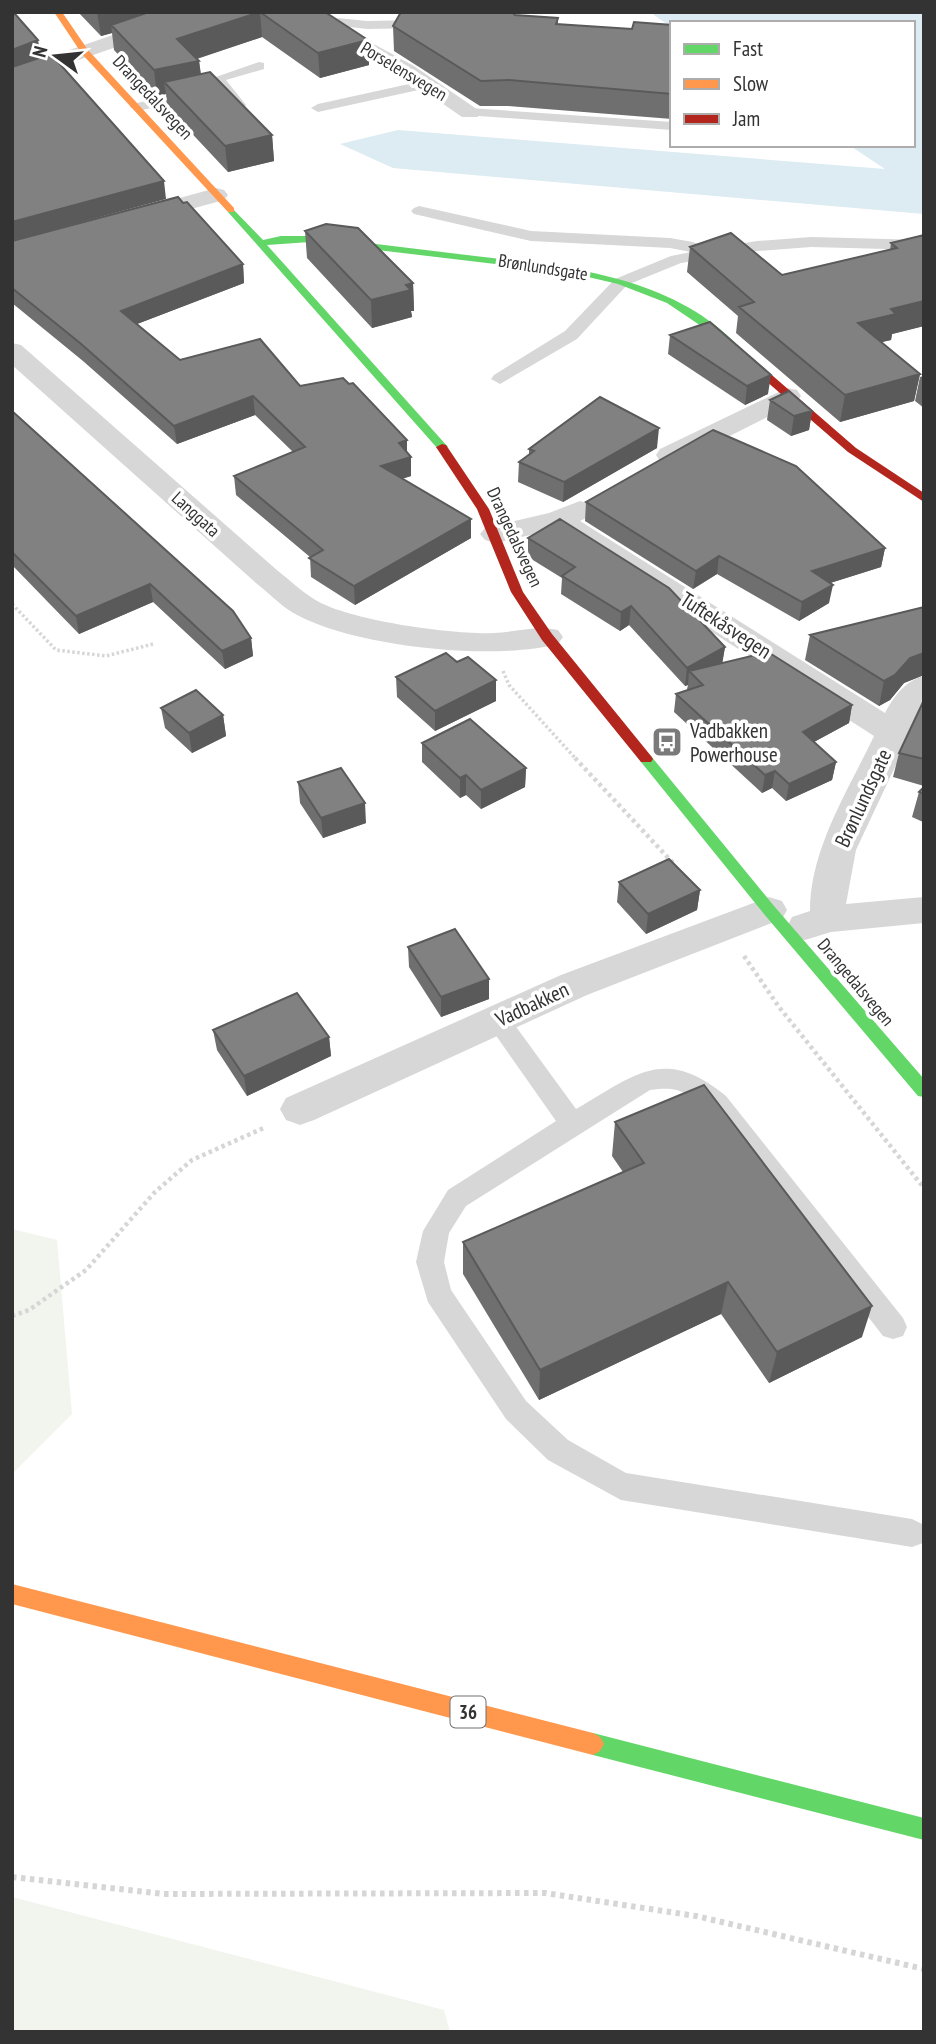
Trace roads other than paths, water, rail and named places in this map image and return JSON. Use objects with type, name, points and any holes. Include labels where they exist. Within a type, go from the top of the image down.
[{"type":"main road","name":"Drangedalsvegen","points":[[58,12],[85,52],[261,243],[445,450],[472,489],[495,534],[517,592],[547,637],[779,921],[924,1091]]},
{"type":"main road","name":"Brønlundsgate","points":[[261,243],[281,239],[361,244],[571,270],[621,282],[671,301],[710,328],[852,450],[924,499]]},
{"type":"main road","name":"36","points":[[12,1594],[924,1829]]},
{"type":"street","points":[[12,77],[199,12]]},
{"type":"street","name":"Porselensvegen","points":[[300,12],[331,24],[470,112]]},
{"type":"street","points":[[114,224],[216,195]]},
{"type":"street","name":"Langgata","points":[[12,351],[267,577],[299,602],[333,619],[365,628],[403,631],[465,642],[494,643],[547,637]]},
{"type":"street","points":[[648,469],[787,396]]},
{"type":"street","points":[[495,534],[558,520],[604,495]]},
{"type":"street","name":"Tuftekåsvegen","points":[[558,520],[893,733]]},
{"type":"street","name":"Langgata","points":[[403,631],[490,620],[527,608]]},
{"type":"street","name":"Brønlundsgate","points":[[828,919],[828,893],[838,850],[907,702],[924,687]]},
{"type":"street","points":[[779,921],[924,910]]},
{"type":"street","name":"Vadbakken","points":[[300,1109],[574,985],[724,927],[779,921]]},
{"type":"lane","points":[[331,24],[389,12]]},
{"type":"lane","points":[[331,24],[442,23]]},
{"type":"lane","points":[[248,114],[223,89],[219,83],[220,78],[260,66]]},
{"type":"lane","points":[[318,108],[428,84]]},
{"type":"lane","points":[[136,107],[223,89]]},
{"type":"lane","points":[[470,112],[670,127]]},
{"type":"lane","points":[[419,211],[531,236],[670,243],[688,245],[709,254]]},
{"type":"lane","points":[[500,379],[571,335],[621,282],[677,259],[757,246],[811,242],[924,245]]},
{"type":"lane","points":[[498,1020],[572,1124]]},
{"type":"lane","points":[[893,1327],[717,1103],[695,1085],[673,1077],[645,1081],[457,1198],[436,1231],[430,1262],[438,1294],[516,1410],[558,1450],[621,1486],[912,1534]]},
{"type":"place","name":"Vadbakken Powerhouse","points":[[667,742]]}]
